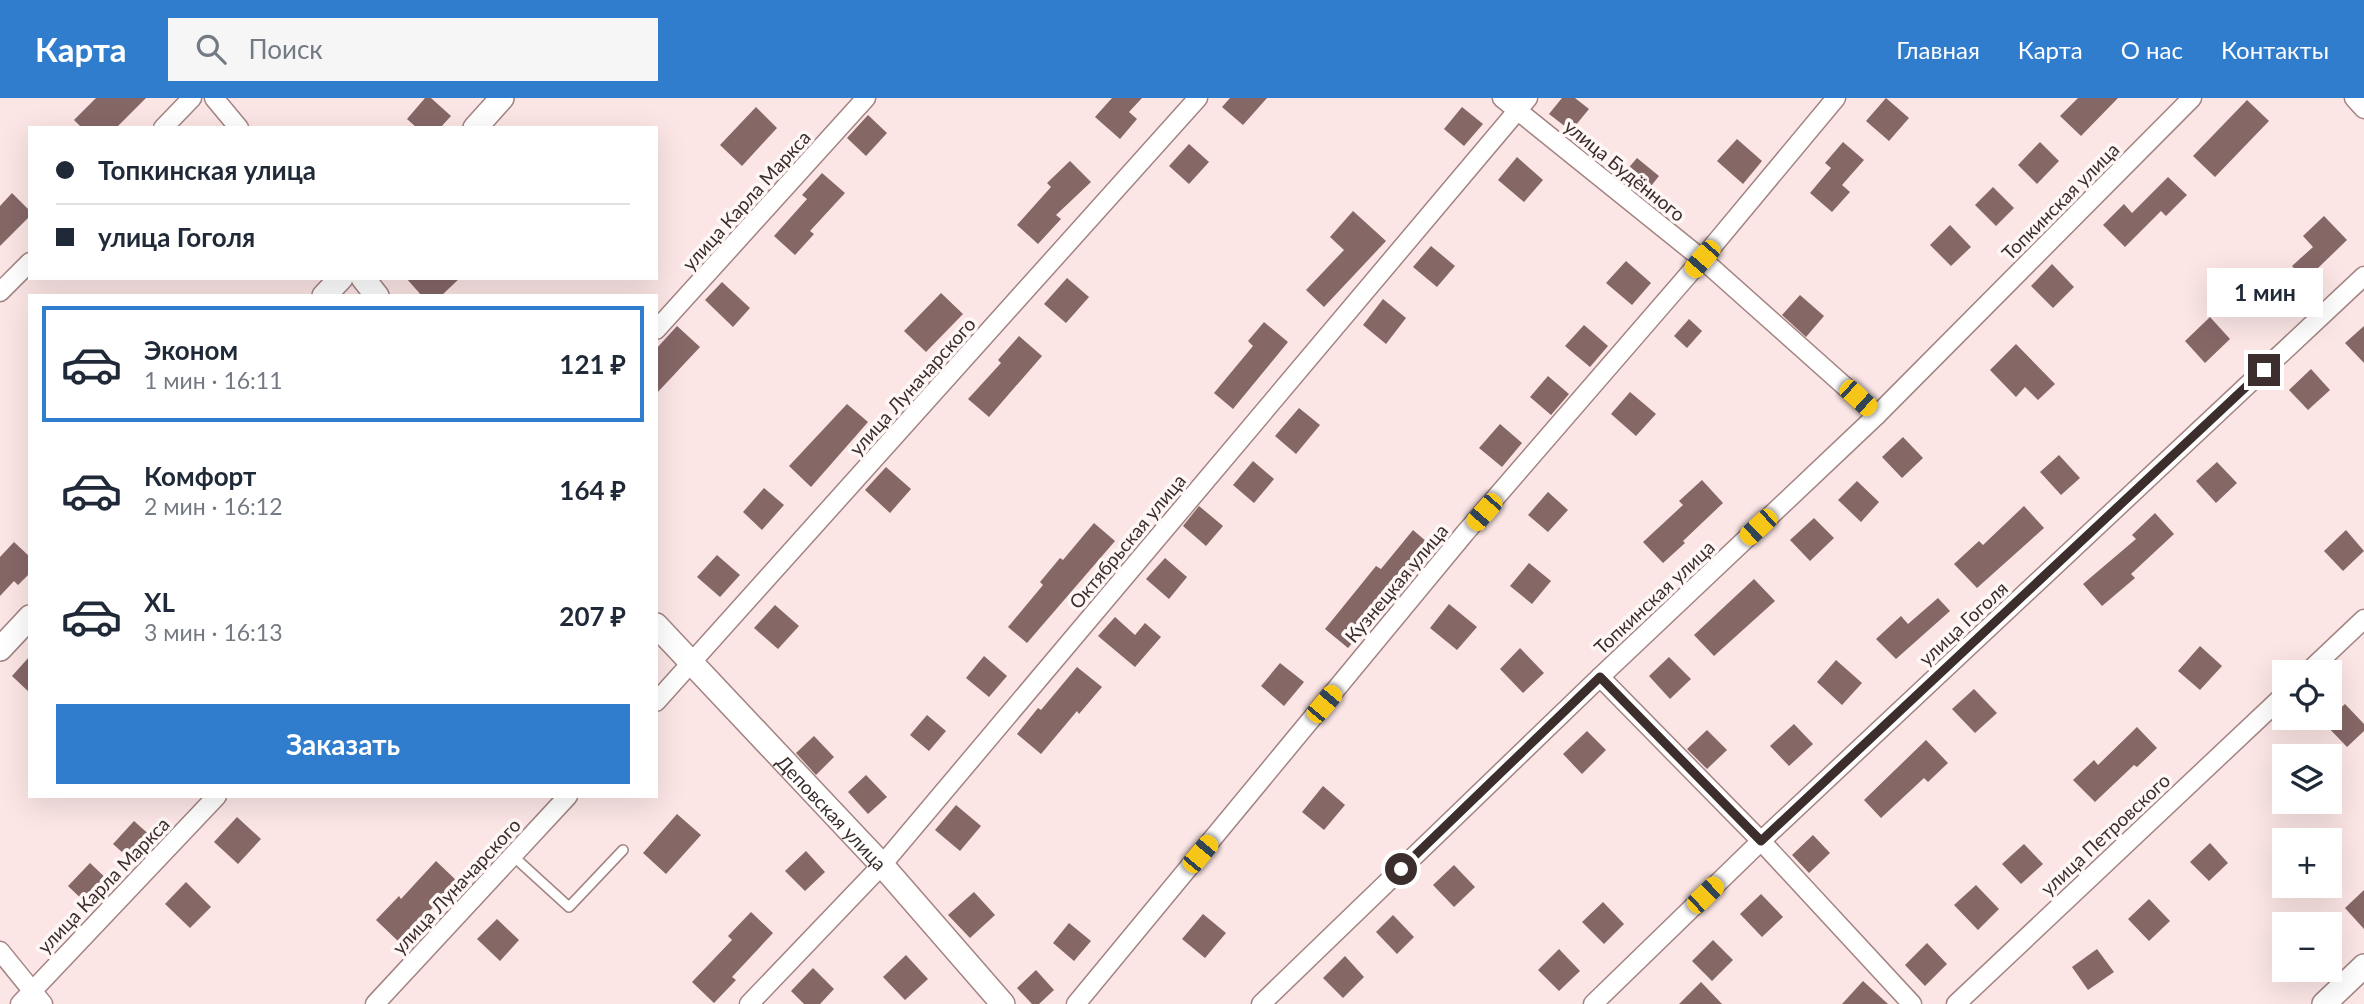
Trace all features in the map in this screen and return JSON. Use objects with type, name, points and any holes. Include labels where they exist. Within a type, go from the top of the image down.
[{"type":"street","points":[[165,126],[192,98]]},
{"type":"street","points":[[214,98],[237,126]]},
{"type":"street","points":[[477,126],[502,98]]},
{"type":"street","name":"улица Карла Маркса","points":[[658,328],[866,98]]},
{"type":"street","name":"улица Луначарского","points":[[658,700],[1198,98]]},
{"type":"street","name":"улица Будённого","points":[[1502,98],[1523,104],[1877,415]]},
{"type":"street","name":"Кузнецкая улица","points":[[1076,1004],[1465,533],[1702,259],[1836,98]]},
{"type":"street","name":"Топкинская улица","points":[[1261,1004],[1877,415],[2192,98]]},
{"type":"street","points":[[2354,98],[2364,109]]},
{"type":"street","name":"Октябрьская улица","points":[[749,1004],[882,865],[1523,104]]},
{"type":"street","points":[[0,292],[28,264]]},
{"type":"street","name":"улица Гоголя","points":[[1593,1004],[1761,841],[2364,276]]},
{"type":"street","points":[[326,294],[339,280]]},
{"type":"street","points":[[365,280],[375,294]]},
{"type":"street","points":[[0,649],[28,619]]},
{"type":"street","points":[[2321,660],[2364,619]]},
{"type":"street","name":"Деповская улица","points":[[658,627],[882,865],[1003,1004]]},
{"type":"street","points":[[1600,677],[1761,841],[1912,1004]]},
{"type":"street","name":"улица Петровского","points":[[1956,1004],[2272,706]]},
{"type":"street","name":"улица Карла Маркса","points":[[31,999],[216,798]]},
{"type":"street","name":"улица Луначарского","points":[[375,1004],[566,798]]},
{"type":"street","points":[[0,951],[31,999]]},
{"type":"street","points":[[2324,1004],[2364,967]]},
{"type":"lane","points":[[513,856],[569,907],[623,850]]},
{"type":"building","points":[[96,98],[146,98],[118,126],[80,126],[74,120]]},
{"type":"building","points":[[425,98],[431,98],[451,116],[442,126],[415,126],[407,119]]},
{"type":"building","points":[[1112,98],[1142,98],[1129,112],[1137,119],[1120,139],[1095,117]]},
{"type":"building","points":[[1230,98],[1267,98],[1243,125],[1222,107]]},
{"type":"building","points":[[1562,98],[1575,98],[1589,109],[1571,131],[1549,114]]},
{"type":"building","points":[[1886,98],[1909,118],[1889,141],[1866,121]]},
{"type":"building","points":[[2078,98],[2118,98],[2081,136],[2060,116]]},
{"type":"building","points":[[2247,100],[2269,121],[2215,177],[2193,156]]},
{"type":"building","points":[[756,107],[777,128],[742,166],[720,145]]},
{"type":"building","points":[[1462,107],[1483,124],[1464,146],[1444,129]]},
{"type":"building","points":[[868,115],[887,133],[866,156],[847,138]]},
{"type":"building","points":[[1737,139],[1762,161],[1743,184],[1717,161]]},
{"type":"building","points":[[1843,142],[1864,160],[1842,185],[1850,192],[1832,212],[1810,193],[1831,168],[1825,163]]},
{"type":"building","points":[[2040,142],[2059,161],[2037,184],[2018,165]]},
{"type":"building","points":[[1189,144],[1209,162],[1189,184],[1169,166]]},
{"type":"building","points":[[1517,157],[1543,180],[1524,202],[1498,180]]},
{"type":"building","points":[[1637,158],[1659,176],[1643,196],[1620,178]]},
{"type":"building","points":[[1070,161],[1091,182],[1056,215],[1061,219],[1038,244],[1017,225],[1051,187],[1047,183]]},
{"type":"building","points":[[822,173],[845,193],[810,231],[814,234],[795,255],[774,236],[807,199],[802,195]]},
{"type":"building","points":[[2168,177],[2187,195],[2166,216],[2161,211],[2125,247],[2103,225],[2124,204],[2132,213]]},
{"type":"building","points":[[1993,187],[2014,208],[1996,226],[1975,205]]},
{"type":"building","points":[[12,193],[28,209],[28,218],[0,246],[0,206]]},
{"type":"building","points":[[1353,211],[1386,241],[1324,307],[1306,290],[1344,250],[1330,237]]},
{"type":"building","points":[[2324,216],[2347,240],[2318,268],[2322,272],[2309,284],[2292,266],[2313,247],[2303,236]]},
{"type":"building","points":[[1950,225],[1971,247],[1951,266],[1930,245]]},
{"type":"building","points":[[1431,246],[1455,266],[1437,287],[1413,267]]},
{"type":"building","points":[[1626,261],[1651,283],[1632,305],[1606,283]]},
{"type":"building","points":[[2052,264],[2074,287],[2053,308],[2031,286]]},
{"type":"building","points":[[1067,278],[1089,297],[1066,323],[1044,304]]},
{"type":"building","points":[[408,280],[458,280],[443,294],[420,294]]},
{"type":"building","points":[[722,282],[750,308],[733,327],[705,300]]},
{"type":"building","points":[[941,293],[963,314],[926,352],[904,331]]},
{"type":"building","points":[[1800,295],[1824,316],[1806,337],[1782,315]]},
{"type":"building","points":[[1383,299],[1406,318],[1386,344],[1363,325]]},
{"type":"building","points":[[2210,317],[2230,339],[2205,363],[2185,341]]},
{"type":"building","points":[[1689,319],[1702,331],[1687,348],[1674,336]]},
{"type":"building","points":[[1264,322],[1288,342],[1233,409],[1214,393],[1253,346],[1248,341]]},
{"type":"building","points":[[1584,325],[1608,346],[1590,367],[1565,346]]},
{"type":"building","points":[[677,326],[700,347],[658,392],[658,347]]},
{"type":"building","points":[[2364,326],[2364,363],[2345,343]]},
{"type":"building","points":[[1019,336],[1042,356],[989,417],[968,399],[1001,363],[998,360]]},
{"type":"building","points":[[2016,344],[2055,384],[2038,400],[2025,387],[2016,397],[1990,370]]},
{"type":"building","points":[[2311,369],[2330,390],[2308,410],[2289,390]]},
{"type":"building","points":[[1548,376],[1569,394],[1551,415],[1530,397]]},
{"type":"building","points":[[1630,392],[1656,414],[1636,436],[1611,414]]},
{"type":"building","points":[[847,404],[868,422],[811,487],[789,466]]},
{"type":"building","points":[[1299,408],[1320,425],[1296,454],[1275,436]]},
{"type":"building","points":[[1500,424],[1522,443],[1502,467],[1479,448]]},
{"type":"building","points":[[1903,437],[1923,458],[1902,478],[1882,457]]},
{"type":"building","points":[[2059,455],[2080,478],[2061,495],[2040,472]]},
{"type":"building","points":[[1253,461],[1274,479],[1254,503],[1233,485]]},
{"type":"building","points":[[2217,462],[2237,483],[2216,503],[2196,481]]},
{"type":"building","points":[[886,467],[911,489],[890,513],[865,490]]},
{"type":"building","points":[[1702,480],[1723,503],[1663,563],[1643,542],[1683,505],[1679,501]]},
{"type":"building","points":[[1857,481],[1879,502],[1861,522],[1838,500]]},
{"type":"building","points":[[764,488],[784,505],[762,530],[743,512]]},
{"type":"building","points":[[1548,492],[1568,510],[1548,532],[1528,515]]},
{"type":"building","points":[[1199,506],[1223,526],[1206,546],[1183,526]]},
{"type":"building","points":[[2024,506],[2044,528],[1977,588],[1954,564],[1979,541],[1983,545]]},
{"type":"building","points":[[2155,513],[2174,534],[2131,574],[2135,578],[2102,606],[2083,584],[2136,539],[2132,535]]},
{"type":"building","points":[[1814,518],[1834,538],[1810,561],[1790,540]]},
{"type":"building","points":[[1094,523],[1115,541],[1027,643],[1008,627],[1043,585],[1040,582],[1060,558],[1063,560]]},
{"type":"building","points":[[1413,530],[1434,548],[1348,648],[1325,629],[1376,566],[1381,569]]},
{"type":"building","points":[[2346,530],[2364,551],[2343,571],[2324,551]]},
{"type":"building","points":[[14,542],[28,555],[28,575],[18,585],[14,581],[0,596],[0,557]]},
{"type":"building","points":[[717,555],[740,575],[720,597],[697,577]]},
{"type":"building","points":[[1165,558],[1187,577],[1169,599],[1146,579]]},
{"type":"building","points":[[1529,563],[1551,581],[1532,604],[1510,586]]},
{"type":"building","points":[[1754,579],[1775,601],[1714,656],[1694,635]]},
{"type":"building","points":[[1938,598],[1950,611],[1896,659],[1876,639],[1901,616],[1908,624]]},
{"type":"building","points":[[1449,604],[1477,627],[1457,650],[1430,628]]},
{"type":"building","points":[[775,605],[799,626],[778,649],[754,628]]},
{"type":"building","points":[[1115,617],[1135,635],[1145,623],[1161,637],[1135,667],[1098,636]]},
{"type":"building","points":[[2200,646],[2222,666],[2200,690],[2178,671]]},
{"type":"building","points":[[1520,648],[1544,673],[1523,693],[1500,669]]},
{"type":"building","points":[[984,656],[1007,676],[989,697],[966,678]]},
{"type":"building","points":[[1669,657],[1691,679],[1670,699],[1649,676]]},
{"type":"building","points":[[28,658],[28,691],[12,676]]},
{"type":"building","points":[[1836,660],[1862,683],[1842,705],[1817,682]]},
{"type":"building","points":[[1280,663],[1304,682],[1284,706],[1261,686]]},
{"type":"building","points":[[1077,667],[1102,687],[1079,714],[1077,711],[1041,754],[1017,734]]},
{"type":"building","points":[[1974,689],[1997,713],[1975,733],[1952,709]]},
{"type":"building","points":[[2345,704],[2364,724],[2364,731],[2347,747],[2331,730],[2342,730],[2342,707]]},
{"type":"building","points":[[927,715],[946,731],[929,751],[910,735]]},
{"type":"building","points":[[1794,724],[1813,744],[1789,766],[1770,746]]},
{"type":"building","points":[[2137,727],[2157,748],[2137,767],[2134,765],[2095,802],[2073,780],[2094,760],[2098,765]]},
{"type":"building","points":[[1707,730],[1727,750],[1707,769],[1687,749]]},
{"type":"building","points":[[1587,731],[1606,750],[1582,774],[1563,754]]},
{"type":"building","points":[[814,736],[834,757],[816,775],[796,753]]},
{"type":"building","points":[[1926,740],[1948,763],[1928,782],[1924,778],[1881,818],[1864,800]]},
{"type":"building","points":[[866,775],[887,797],[868,814],[848,792]]},
{"type":"building","points":[[1323,786],[1345,805],[1324,830],[1302,812]]},
{"type":"building","points":[[956,805],[981,826],[960,851],[935,830]]},
{"type":"building","points":[[677,814],[701,835],[666,874],[643,853]]},
{"type":"building","points":[[237,817],[261,839],[238,864],[214,842]]},
{"type":"building","points":[[134,821],[153,838],[132,861],[113,844]]},
{"type":"building","points":[[1813,835],[1830,853],[1809,873],[1792,855]]},
{"type":"building","points":[[2210,843],[2228,863],[2209,881],[2190,862]]},
{"type":"building","points":[[2024,844],[2043,864],[2021,884],[2002,864]]},
{"type":"building","points":[[806,851],[825,872],[805,891],[785,871]]},
{"type":"building","points":[[436,861],[458,882],[399,942],[376,920],[399,896],[401,899]]},
{"type":"building","points":[[90,863],[112,884],[90,907],[68,886]]},
{"type":"building","points":[[1454,865],[1475,887],[1454,907],[1433,885]]},
{"type":"building","points":[[186,882],[211,907],[190,928],[165,904]]},
{"type":"building","points":[[1976,885],[1999,909],[1978,930],[1954,905]]},
{"type":"building","points":[[2364,890],[2364,929],[2345,908]]},
{"type":"building","points":[[974,892],[995,915],[970,938],[948,915]]},
{"type":"building","points":[[1761,894],[1783,917],[1762,937],[1740,914]]},
{"type":"building","points":[[2149,899],[2170,921],[2149,941],[2128,919]]},
{"type":"building","points":[[1603,902],[1624,924],[1604,944],[1582,922]]},
{"type":"building","points":[[751,912],[773,933],[732,977],[736,980],[714,1003],[692,982],[732,940],[728,936]]},
{"type":"building","points":[[1203,914],[1226,933],[1205,958],[1182,939]]},
{"type":"building","points":[[1393,915],[1414,937],[1397,954],[1376,932]]},
{"type":"building","points":[[497,919],[519,940],[500,961],[477,939]]},
{"type":"building","points":[[1069,923],[1091,941],[1074,961],[1053,943]]},
{"type":"building","points":[[1713,940],[1733,960],[1712,981],[1692,961]]},
{"type":"building","points":[[1927,943],[1947,964],[1925,986],[1905,965]]},
{"type":"building","points":[[1559,949],[1580,971],[1559,991],[1538,970]]},
{"type":"building","points":[[2097,949],[2114,972],[2088,990],[2072,967]]},
{"type":"building","points":[[906,955],[928,979],[905,1000],[883,977]]},
{"type":"building","points":[[1345,956],[1364,977],[1343,998],[1323,978]]},
{"type":"building","points":[[813,968],[834,989],[820,1004],[804,1004],[791,991]]},
{"type":"building","points":[[1036,970],[1054,990],[1039,1004],[1032,1004],[1017,988]]},
{"type":"building","points":[[1863,981],[1888,1004],[1842,1004]]},
{"type":"building","points":[[1701,982],[1722,1004],[1679,1004]]},
{"type":"route","points":[[1401,869],[1600,677],[1761,841],[2264,370]]}]
